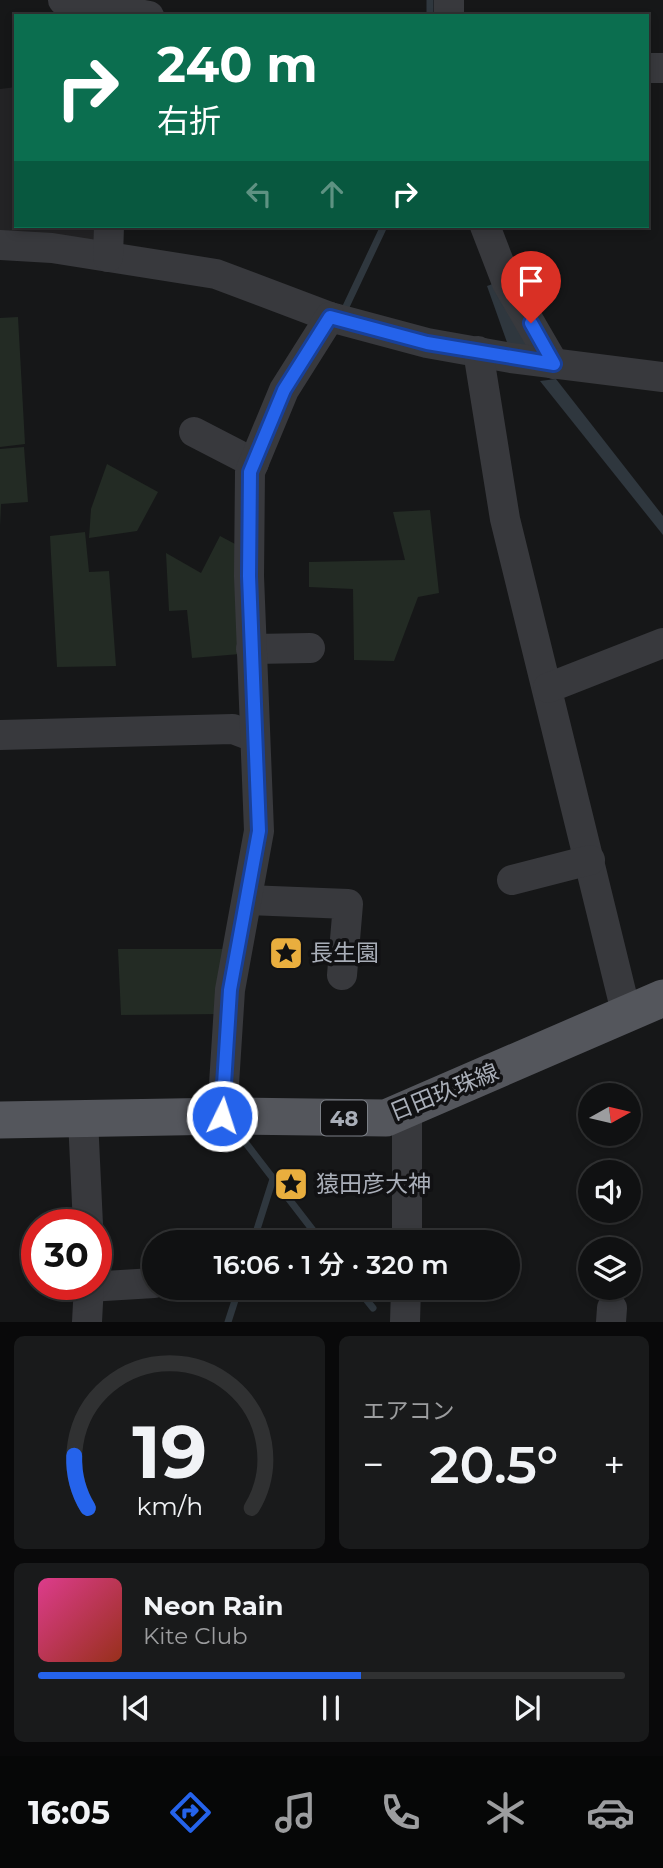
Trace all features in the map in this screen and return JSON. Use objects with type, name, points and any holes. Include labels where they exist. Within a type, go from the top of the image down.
[{"type":"main road","name":"日田玖珠線","points":[[0,1120],[222,1116],[386,1118],[663,998]]},
{"type":"street","points":[[63,0],[138,14]]},
{"type":"street","points":[[108,257],[109,228]]},
{"type":"street","points":[[486,228],[507,283],[554,364]]},
{"type":"street","points":[[0,245],[52,248],[216,274],[330,317],[427,343],[512,358],[663,377]]},
{"type":"street","points":[[222,1116],[230,990],[259,831],[251,649],[250,472],[284,390],[330,317]]},
{"type":"street","points":[[478,351],[505,519],[626,1012]]},
{"type":"street","points":[[194,432],[254,463]]},
{"type":"street","points":[[548,688],[663,643]]},
{"type":"street","points":[[251,649],[310,648]]},
{"type":"street","points":[[0,735],[233,729],[254,737]]},
{"type":"street","points":[[512,880],[590,860]]},
{"type":"street","points":[[248,900],[348,904],[342,975]]},
{"type":"street","points":[[407,1110],[407,1230]]},
{"type":"street","points":[[83,1119],[87,1209]]},
{"type":"street","points":[[112,1285],[142,1284]]},
{"type":"street","points":[[87,1322],[88,1300]]},
{"type":"street","points":[[405,1322],[406,1300]]},
{"type":"shaded area","points":[[14,87],[14,228],[103,228],[101,251],[0,241],[0,89]]},
{"type":"shaded area","points":[[501,281],[535,351],[509,348],[487,286]]},
{"type":"shaded area","points":[[18,317],[25,444],[0,447],[0,318]]},
{"type":"shaded area","points":[[556,379],[663,516],[663,535],[540,381]]},
{"type":"shaded area","points":[[24,447],[28,502],[1,504],[0,527],[0,449]]},
{"type":"shaded area","points":[[107,464],[158,492],[137,531],[89,538],[91,509]]},
{"type":"shaded area","points":[[430,510],[439,593],[418,597],[394,661],[354,660],[353,589],[309,587],[309,562],[405,560],[393,512]]},
{"type":"shaded area","points":[[85,532],[89,572],[109,571],[116,666],[57,667],[50,536]]},
{"type":"shaded area","points":[[220,536],[237,545],[240,654],[192,658],[187,610],[169,611],[166,553],[201,573]]},
{"type":"shaded area","points":[[118,949],[229,949],[222,1014],[121,1015]]},
{"type":"waterway","points":[[430,0],[430,14]]},
{"type":"waterway","points":[[343,313],[383,228]]},
{"type":"waterway","points":[[235,1129],[313,1230]]},
{"type":"waterway","points":[[257,1230],[273,1179]]},
{"type":"waterway","points":[[228,1322],[235,1300]]},
{"type":"waterway","points":[[367,1300],[373,1308]]},
{"type":"place","name":"長生園","points":[[286,953]]},
{"type":"place","name":"猿田彦大神","points":[[291,1184]]},
{"type":"route","points":[[222,1116],[230,990],[259,831],[249,576],[250,472],[284,390],[330,317],[427,343],[554,364],[531,323]]}]
